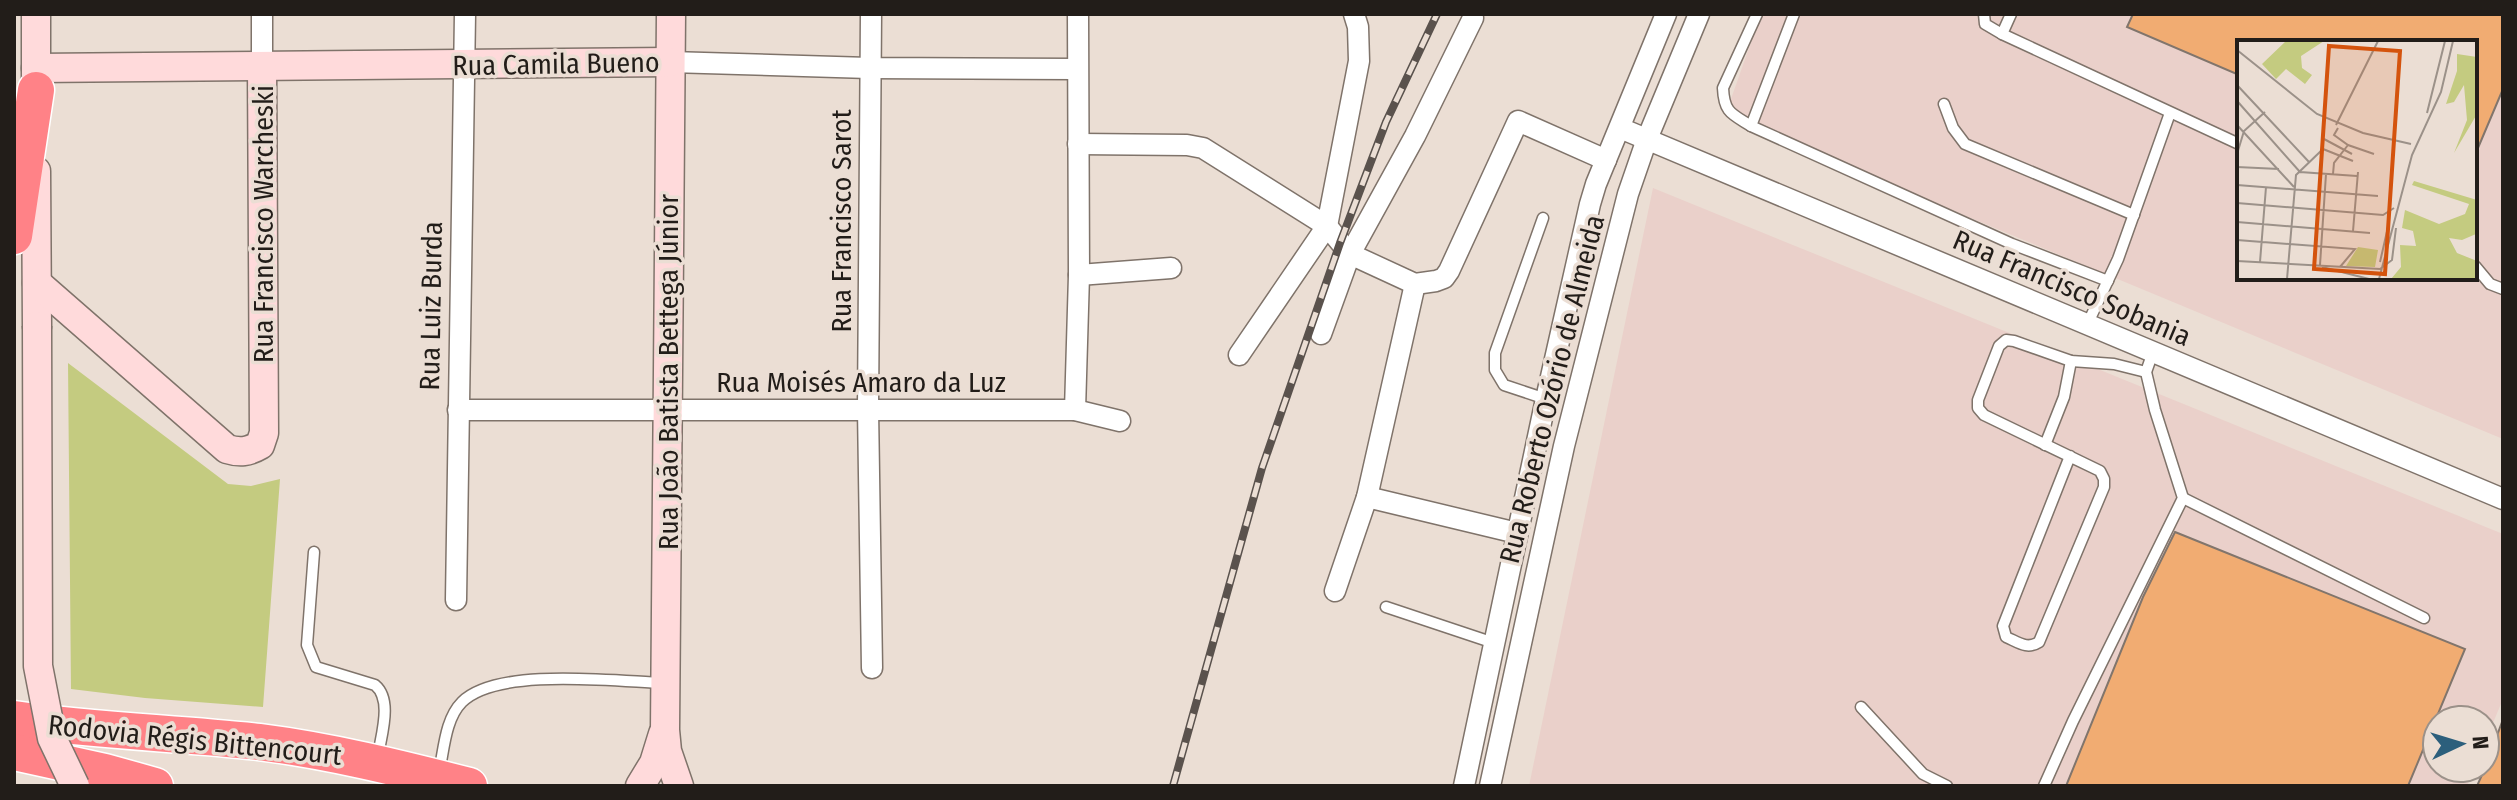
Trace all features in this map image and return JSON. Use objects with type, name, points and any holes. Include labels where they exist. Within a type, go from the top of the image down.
[{"type":"highway","points":[[14,236],[36,79]]},
{"type":"highway","name":"Rodovia Régis Bittencourt","points":[[14,719],[118,732],[260,743],[377,762],[453,782]]},
{"type":"highway","name":"Rodovia Régis Bittencourt","points":[[14,752],[155,786]]},
{"type":"main road","points":[[36,14],[38,666],[52,738],[75,786]]},
{"type":"main road","name":"Rua João Batista Bettega Júnior","points":[[671,14],[665,730],[667,751],[679,786]]},
{"type":"main road","name":"Rua Camila Bueno","points":[[36,79],[262,67],[670,62]]},
{"type":"main road","name":"Rua Francisco Warcheski","points":[[37,283],[227,449],[238,453],[251,451],[260,445],[264,433],[262,67]]},
{"type":"main road","name":"Rua João Batista Bettega Júnior","points":[[640,786],[654,763],[665,730]]},
{"type":"street","name":"Rua Francisco Warcheski","points":[[262,14],[262,67]]},
{"type":"street","name":"Rua Luiz Burda","points":[[456,600],[465,14]]},
{"type":"street","name":"Rua Francisco Sarot","points":[[871,14],[868,409],[872,668]]},
{"type":"street","points":[[1075,410],[1079,275],[1078,14]]},
{"type":"street","points":[[1239,355],[1327,226],[1359,61],[1358,27],[1354,14]]},
{"type":"street","points":[[1464,786],[1590,204],[1666,14]]},
{"type":"street","name":"Rua Roberto Ozório de Almeida","points":[[1490,786],[1574,407],[1628,194],[1647,139],[1699,14]]},
{"type":"street","points":[[1321,334],[1350,254],[1415,136],[1473,18]]},
{"type":"street","points":[[1647,61],[1674,72]]},
{"type":"street","name":"Rua Camila Bueno","points":[[670,62],[869,68],[1076,69]]},
{"type":"street","points":[[1078,144],[1187,145],[1203,148],[1327,226],[1350,254],[1415,284],[1444,278],[1449,271],[1518,121],[1606,160]]},
{"type":"street","name":"Rua Francisco Sobania","points":[[1620,128],[2087,325],[2149,362],[2503,499]]},
{"type":"street","points":[[1079,275],[1171,268]]},
{"type":"street","points":[[1335,591],[1367,497],[1415,284]]},
{"type":"street","points":[[1546,399],[1574,407]]},
{"type":"street","name":"Rua Moisés Amaro da Luz","points":[[458,410],[1075,410],[1120,421]]},
{"type":"street","points":[[1367,497],[1517,533]]},
{"type":"street","points":[[1494,643],[1519,651]]},
{"type":"lane","points":[[1757,14],[1723,88],[1723,101],[1728,112],[1751,126],[2012,244],[2108,281]]},
{"type":"lane","points":[[1751,126],[1794,14]]},
{"type":"lane","points":[[1984,14],[1985,24],[2002,34],[2237,143]]},
{"type":"lane","points":[[2002,34],[2011,14]]},
{"type":"lane","points":[[1944,104],[1953,128],[1965,144],[2134,215]]},
{"type":"lane","points":[[2087,325],[2134,215],[2170,113]]},
{"type":"lane","points":[[1543,218],[1495,353],[1495,370],[1504,385],[1546,399]]},
{"type":"lane","points":[[2477,268],[2490,284],[2503,289]]},
{"type":"lane","points":[[2044,786],[2183,498],[2155,410],[2149,362],[2114,364],[2071,361],[2006,340],[1999,346],[1978,400],[1978,408],[1984,415],[2045,445],[2070,456],[2100,471],[2104,479],[2104,487],[2039,642],[2026,646],[2006,637],[2003,626],[2070,456]]},
{"type":"lane","points":[[2045,445],[2064,397],[2071,361]]},
{"type":"lane","points":[[2183,498],[2424,618]]},
{"type":"lane","points":[[314,552],[307,645],[310,657],[316,667],[375,685],[383,691],[385,704],[377,762]]},
{"type":"lane","points":[[1386,607],[1494,643]]},
{"type":"lane","points":[[453,782],[452,717],[463,701],[490,687],[515,680],[540,678],[665,683]]},
{"type":"lane","points":[[1861,707],[1923,774],[1947,786]]},
{"type":"shaded area","points":[[1761,14],[2503,14],[2503,439],[1725,116]]},
{"type":"shaded area","points":[[1653,188],[2503,534],[2501,704],[2421,704],[2421,784],[2467,786],[1529,786]]},
{"type":"green space","points":[[68,363],[228,484],[251,486],[280,479],[263,707],[71,689]]},
{"type":"building","points":[[2133,14],[2503,14],[2503,89],[2477,150],[2477,40],[2237,40],[2237,74],[2127,27]]},
{"type":"building","points":[[2175,532],[2465,649],[2442,704],[2421,704],[2421,755],[2408,786],[2066,786],[2143,597]]},
{"type":"building","points":[[2502,722],[2503,786],[2477,786],[2501,784]]},
{"type":"railway","points":[[1173,786],[1262,468],[1340,243],[1386,122],[1437,14]]}]
